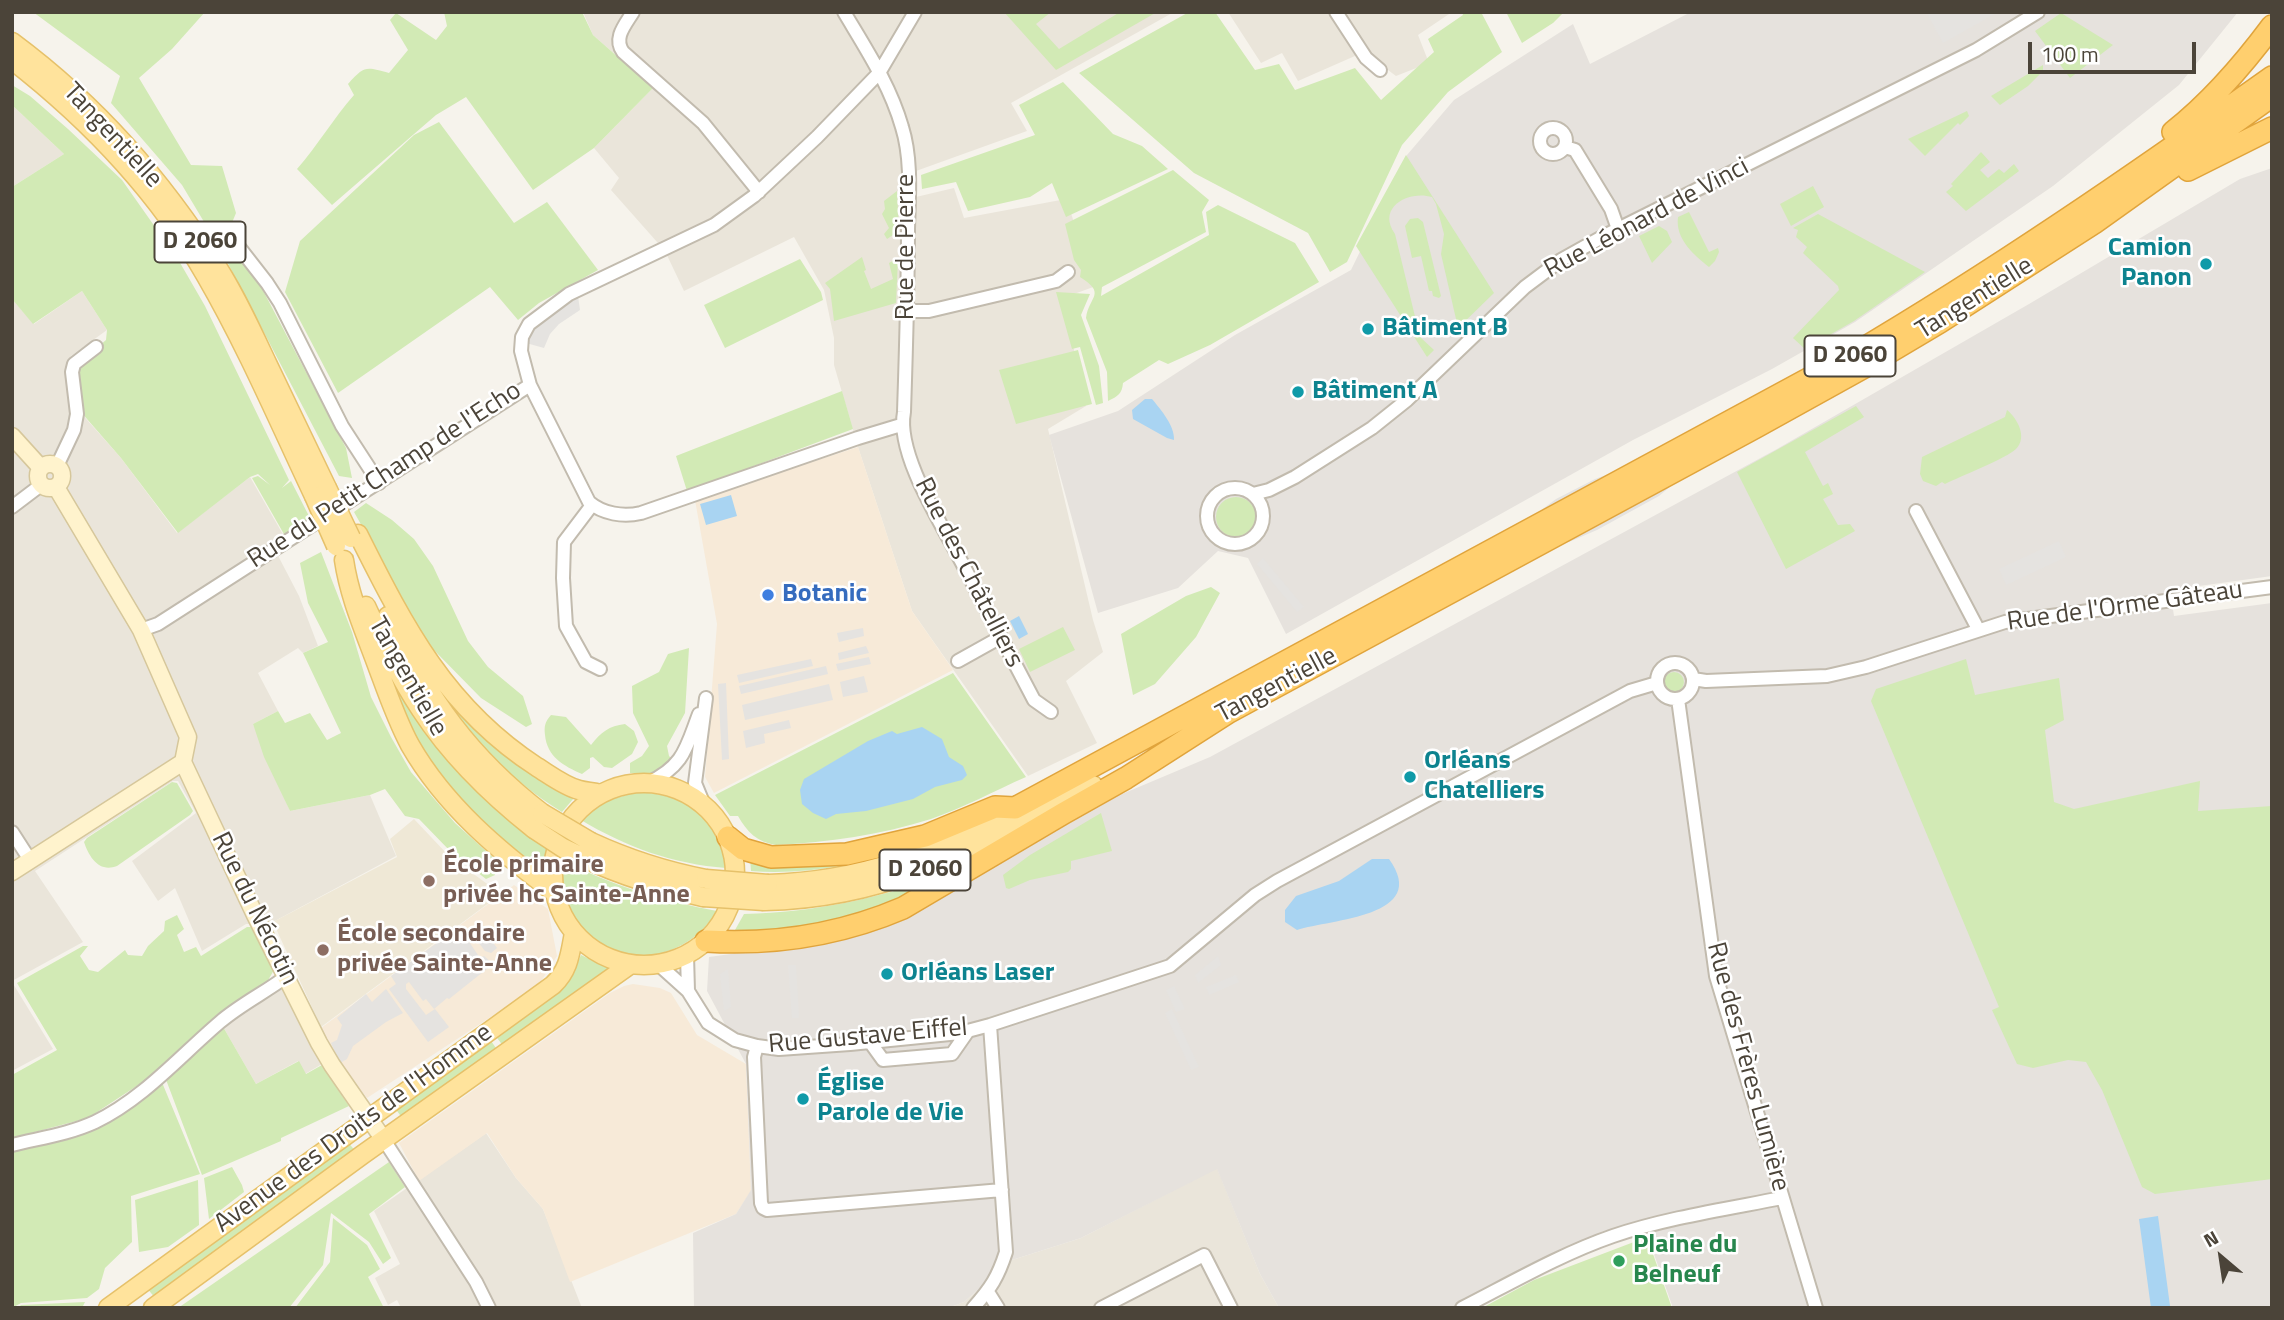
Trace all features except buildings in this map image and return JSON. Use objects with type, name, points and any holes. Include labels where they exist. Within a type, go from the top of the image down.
[{"type":"highway","points":[[2001,264],[2184,124],[2235,73],[2272,26]]},
{"type":"highway","name":"Tangentielle","points":[[1016,808],[1771,400],[1943,301],[2166,152],[2272,77]]},
{"type":"highway","name":"Tangentielle","points":[[1229,712],[1866,366],[2095,223],[2272,96]]},
{"type":"highway","points":[[2095,223],[2143,199],[2204,161],[2272,128]]},
{"type":"highway","points":[[706,941],[773,941],[829,933],[875,920],[903,908],[1126,778],[1229,712]]},
{"type":"highway","points":[[728,836],[743,849],[771,857],[847,854],[925,835],[995,807],[1016,808]]},
{"type":"main road","name":"Tangentielle","points":[[12,42],[41,63],[124,142],[157,180],[219,270],[248,324],[320,492]]},
{"type":"main road","name":"Tangentielle","points":[[12,60],[76,114],[115,153],[177,231],[237,333],[320,492]]},
{"type":"main road","name":"D 2060","points":[[320,492],[347,544]]},
{"type":"main road","name":"Tangentielle","points":[[347,544],[443,714],[467,744],[514,791],[563,848],[587,850],[614,872],[652,885],[820,898],[883,885],[921,872],[991,840],[1229,712]]},
{"type":"main road","points":[[347,544],[458,701],[492,734],[521,756],[565,784],[578,790],[600,794]]},
{"type":"main road","points":[[347,544],[347,585],[400,724],[422,764],[468,820],[554,892]]},
{"type":"main road","points":[[632,783],[648,783],[687,793],[718,819],[728,836],[735,864],[734,892],[724,919],[706,941],[687,955],[658,964],[631,964],[609,959],[590,948],[574,933],[561,914],[554,892],[553,863],[561,836],[577,812],[600,794],[632,783]]},
{"type":"main road","name":"Tangentielle","points":[[766,893],[859,874],[914,858],[978,829],[1016,808]]},
{"type":"main road","name":"Avenue des Droits de l'Homme","points":[[115,1306],[553,985],[563,976],[568,965],[574,933]]},
{"type":"main road","name":"Avenue des Droits de l'Homme","points":[[153,1308],[631,964]]},
{"type":"street","points":[[633,12],[618,38],[618,46],[703,123],[759,192]]},
{"type":"street","name":"Rue de Pierre","points":[[844,12],[880,73],[902,127],[905,142],[909,187],[908,311],[904,412],[901,425]]},
{"type":"street","name":"Rue du Petit Champ de l'Echo","points":[[141,630],[158,624],[530,385],[523,364],[522,337],[529,324],[569,294],[714,225],[759,192],[880,73],[915,12]]},
{"type":"street","points":[[1336,12],[1366,58],[1380,70]]},
{"type":"street","name":"Rue Léonard de Vinci","points":[[1263,513],[1259,532],[1249,541],[1242,543],[1229,543],[1216,537],[1209,525],[1208,511],[1211,502],[1225,490],[1245,489],[1253,494],[1269,490],[1295,478],[1372,428],[1407,400],[1542,273],[1618,229],[1976,50],[2038,12]]},
{"type":"street","points":[[1565,147],[1575,150],[1611,209],[1618,229]]},
{"type":"street","points":[[233,235],[235,242],[280,303],[342,426],[379,483]]},
{"type":"street","points":[[908,311],[929,311],[1056,281],[1068,272]]},
{"type":"street","points":[[12,507],[48,489],[37,475],[49,464],[74,430],[77,414],[72,372],[74,364],[96,347]]},
{"type":"street","points":[[530,385],[583,492],[592,505],[616,514],[641,513],[901,425]]},
{"type":"street","name":"Rue des Châtelliers","points":[[901,425],[909,457],[923,488],[1001,638],[1034,699],[1051,712]]},
{"type":"street","points":[[12,436],[49,464]]},
{"type":"street","points":[[1263,513],[1272,496],[1295,478]]},
{"type":"street","name":"Rue du Nécotin","points":[[48,489],[141,630],[188,737],[183,762],[332,1065],[476,1282],[489,1308]]},
{"type":"street","points":[[1253,494],[1263,513]]},
{"type":"street","points":[[592,505],[566,536],[562,578],[566,626],[586,662],[600,669]]},
{"type":"street","name":"Rue de l'Orme Gâteau","points":[[1916,510],[1978,629]]},
{"type":"street","name":"Rue de l'Orme Gâteau","points":[[1657,683],[1662,667],[1673,663],[1684,665],[1693,679],[1706,681],[1827,676],[1866,667],[2005,622],[2272,587]]},
{"type":"street","points":[[958,661],[1001,638]]},
{"type":"street","points":[[1657,683],[1666,697],[1678,699],[1689,692],[1693,679]]},
{"type":"street","name":"Rue Gustave Eiffel","points":[[658,964],[688,991],[708,1023],[735,1040],[757,1046],[779,1049],[870,1042],[968,1031],[990,1025],[1170,966],[1255,895],[1277,881],[1630,691],[1657,683]]},
{"type":"street","points":[[648,783],[672,770],[682,757],[706,698],[695,783],[704,805]]},
{"type":"street","name":"Rue des Frères Lumière","points":[[1678,699],[1716,976],[1816,1308]]},
{"type":"street","points":[[12,872],[183,762]]},
{"type":"street","points":[[12,832],[30,860]]},
{"type":"street","points":[[687,955],[688,991]]},
{"type":"street","points":[[12,1145],[71,1131],[95,1122],[162,1075],[223,1020],[287,976]]},
{"type":"street","points":[[974,1308],[999,1275],[1006,1252],[990,1025]]},
{"type":"street","points":[[870,1042],[883,1060],[952,1054],[968,1031]]},
{"type":"street","points":[[757,1046],[754,1057],[763,1208],[767,1210],[1002,1190]]},
{"type":"street","points":[[1462,1308],[1550,1263],[1613,1236],[1688,1217],[1782,1199]]},
{"type":"street","points":[[1101,1308],[1205,1255],[1231,1308]]},
{"type":"street","points":[[988,1292],[998,1308]]},
{"type":"shaded area","points":[[583,12],[1174,12],[1011,103],[1027,131],[916,171],[916,197],[954,188],[964,218],[1066,199],[1096,286],[1063,298],[1086,406],[1048,429],[1103,652],[1066,681],[1097,743],[1028,776],[912,611],[834,365],[834,338],[824,290],[794,237],[684,291],[665,251],[611,190],[619,178],[594,148],[653,88],[593,35]]},
{"type":"shaded area","points":[[1228,12],[1452,12],[1418,35],[1429,63],[1396,76],[1364,52],[1298,81],[1282,53],[1261,63]]},
{"type":"shaded area","points":[[1691,12],[2238,12],[2179,85],[2053,186],[1855,322],[1772,369],[1633,440],[1286,634],[1248,558],[1218,551],[1178,588],[1098,613],[1049,435],[1118,411],[1235,335],[1351,270],[1407,155],[1454,100],[1573,24],[1590,64]]},
{"type":"shaded area","points":[[1926,12],[1998,12],[1943,43]]},
{"type":"shaded area","points":[[12,105],[64,154],[12,187]]},
{"type":"shaded area","points":[[2272,168],[2272,576],[2170,590],[2174,616],[2272,603],[2272,1308],[1673,1308],[1643,1223],[1603,1231],[1451,1308],[1279,1308],[1260,1274],[1217,1169],[1081,1238],[1012,1260],[964,1302],[948,1308],[694,1308],[693,1233],[736,1214],[751,1190],[746,1064],[707,991],[709,957],[825,941],[1077,813],[1210,757],[1777,449],[2240,179]]},
{"type":"shaded area","points":[[82,291],[107,330],[71,356],[65,377],[72,403],[121,458],[177,533],[250,477],[285,538],[273,546],[299,596],[318,646],[303,653],[298,648],[258,673],[278,711],[253,724],[290,811],[370,795],[396,856],[273,922],[246,924],[202,951],[175,888],[158,901],[132,861],[196,813],[178,781],[173,781],[35,871],[83,942],[12,981],[12,299],[34,324]]},
{"type":"shaded area","points":[[578,296],[580,310],[559,324],[550,334],[544,348],[526,343],[538,324],[554,309]]},
{"type":"shaded area","points":[[858,447],[912,611],[953,670],[714,793],[705,777],[717,624],[695,500]]},
{"type":"shaded area","points":[[1625,468],[1532,517],[1556,499],[1595,479]]},
{"type":"shaded area","points":[[1677,481],[1659,496],[1597,530],[1569,542],[1553,544]]},
{"type":"shaded area","points":[[2059,541],[2066,557],[2006,585],[1999,569]]},
{"type":"shaded area","points":[[1263,558],[1304,607],[1297,612],[1257,564]]},
{"type":"shaded area","points":[[863,628],[864,636],[839,642],[837,633]]},
{"type":"shaded area","points":[[866,646],[869,653],[839,660],[838,653]]},
{"type":"shaded area","points":[[869,657],[871,664],[838,671],[836,664]]},
{"type":"shaded area","points":[[811,659],[813,666],[739,683],[737,675]]},
{"type":"shaded area","points":[[826,666],[828,674],[741,694],[739,686]]},
{"type":"shaded area","points":[[864,676],[868,692],[843,697],[840,682]]},
{"type":"shaded area","points":[[726,683],[729,759],[722,760],[718,684]]},
{"type":"shaded area","points":[[829,684],[833,700],[745,720],[742,705]]},
{"type":"shaded area","points":[[789,720],[791,728],[764,734],[765,743],[746,748],[743,731]]},
{"type":"shaded area","points":[[414,819],[449,856],[501,894],[321,1027],[273,922],[397,857],[390,839]]},
{"type":"shaded area","points":[[514,885],[548,909],[557,956],[538,986],[367,1098],[341,1066],[321,1028]]},
{"type":"shaded area","points":[[459,927],[480,958],[484,956],[493,964],[434,1009],[426,999],[423,1001],[409,982],[406,984],[406,989],[426,1015],[435,1009],[449,1027],[428,1042],[389,989],[396,984],[391,976]]},
{"type":"shaded area","points":[[483,929],[497,948],[491,953],[485,951],[475,938]]},
{"type":"shaded area","points":[[1218,956],[1221,965],[1198,983],[1195,975]]},
{"type":"shaded area","points":[[788,965],[796,965],[799,1018],[792,1018]]},
{"type":"shaded area","points":[[728,969],[731,1007],[724,1011],[720,974]]},
{"type":"shaded area","points":[[1236,975],[1239,982],[1209,995],[1206,987]]},
{"type":"shaded area","points":[[12,982],[53,1049],[12,1071]]},
{"type":"shaded area","points":[[633,984],[660,988],[671,993],[697,1035],[746,1064],[751,1191],[736,1214],[570,1282],[543,1209],[516,1178],[487,1133],[419,1181],[399,1143],[610,993]]},
{"type":"shaded area","points":[[1174,986],[1185,1009],[1176,1012],[1166,990]]},
{"type":"shaded area","points":[[276,988],[286,991],[322,1064],[305,1074],[298,1061],[256,1084],[222,1025]]},
{"type":"shaded area","points":[[386,989],[403,1013],[353,1046],[347,1059],[340,1063],[331,1043],[337,1040],[342,1025],[337,1018],[366,994],[372,1002]]},
{"type":"shaded area","points":[[1172,1009],[1199,1067],[1191,1070],[1165,1013]]},
{"type":"shaded area","points":[[486,1133],[516,1178],[543,1209],[582,1308],[401,1308],[397,1300],[388,1305],[375,1278],[400,1264],[374,1211]]},
{"type":"shaded area","points":[[1217,1168],[1260,1274],[1279,1308],[948,1308],[964,1302],[1012,1260],[1081,1238]]},
{"type":"green space","points":[[33,12],[205,12],[172,49],[139,78],[191,165],[222,166],[236,213],[229,230],[235,248],[258,281],[346,448],[352,478],[339,476],[222,252],[182,185],[111,103],[120,76]]},
{"type":"green space","points":[[444,12],[582,12],[593,35],[653,88],[594,148],[533,190],[466,97],[436,115],[332,205],[297,169],[354,95],[348,84],[366,69],[389,73],[408,50],[390,20],[396,13],[436,40],[447,26]]},
{"type":"green space","points":[[1004,12],[1051,12],[1036,24],[1059,49],[1120,12],[1157,12],[1056,70]]},
{"type":"green space","points":[[1189,12],[1215,12],[1255,70],[1279,64],[1295,90],[1355,68],[1381,100],[1434,52],[1428,39],[1463,15],[1462,12],[1481,12],[1502,52],[1448,92],[1402,145],[1347,262],[1330,272],[1308,233],[1194,173],[1079,73]]},
{"type":"green space","points":[[1506,12],[1564,12],[1553,23],[1522,43]]},
{"type":"green space","points":[[2061,13],[2113,45],[2070,78],[2035,31]]},
{"type":"green space","points":[[2043,65],[2043,71],[2028,86],[2000,105],[1991,96]]},
{"type":"green space","points":[[1063,82],[1113,134],[1142,146],[1168,169],[1066,217],[1052,183],[1030,197],[968,211],[956,182],[922,189],[921,175],[1035,135],[1019,105]]},
{"type":"green space","points":[[12,85],[30,96],[122,180],[179,261],[205,306],[289,480],[282,488],[291,481],[310,518],[285,536],[252,478],[258,476],[270,485],[258,474],[250,477],[178,533],[121,458],[80,411],[76,367],[106,340],[107,330],[82,291],[33,324],[12,299],[12,187],[64,154],[12,105]]},
{"type":"green space","points":[[1967,111],[1969,116],[1960,125],[1958,123],[1925,156],[1908,139]]},
{"type":"green space","points":[[439,122],[514,223],[547,202],[598,270],[539,303],[518,320],[490,287],[338,393],[285,292],[300,241],[414,135]]},
{"type":"green space","points":[[1981,152],[1990,162],[1980,170],[1988,178],[1999,169],[2004,173],[2014,164],[2019,171],[1966,211],[1946,192]]},
{"type":"green space","points":[[1406,155],[1494,293],[1455,331],[1456,319],[1441,254],[1444,234],[1436,204],[1432,197],[1423,195],[1398,203],[1392,209],[1390,224],[1395,234],[1420,337],[1434,350],[1427,357],[1356,246]]},
{"type":"green space","points":[[1173,170],[1209,200],[1202,212],[1206,232],[1102,287],[1101,296],[1209,235],[1206,212],[1218,205],[1295,243],[1319,282],[1210,345],[1168,364],[1159,360],[1123,383],[1119,394],[1108,401],[1107,372],[1086,318],[1095,292],[1093,287],[1080,277],[1081,270],[1074,260],[1065,224]]},
{"type":"green space","points":[[1813,186],[1824,207],[1791,226],[1780,204]]},
{"type":"green space","points":[[897,191],[899,231],[887,239],[884,234],[889,228],[882,214],[885,209],[884,201]]},
{"type":"green space","points":[[1689,212],[1709,252],[1718,248],[1715,261],[1709,267],[1692,252],[1679,232],[1678,217]]},
{"type":"green space","points":[[1818,214],[1925,272],[1854,321],[1805,349],[1793,338],[1839,290],[1803,253],[1807,247],[1796,237],[1798,230],[1793,228]]},
{"type":"green space","points":[[1418,218],[1423,222],[1441,296],[1439,298],[1429,291],[1421,256],[1412,258],[1405,226],[1410,219]]},
{"type":"green space","points":[[1659,226],[1667,231],[1672,242],[1652,263],[1639,236]]},
{"type":"green space","points":[[862,257],[871,289],[893,279],[889,263],[898,258],[896,303],[834,321],[830,289],[825,283]]},
{"type":"green space","points":[[800,259],[821,292],[823,300],[725,348],[704,305]]},
{"type":"green space","points":[[1056,292],[1090,294],[1081,315],[1099,366],[1103,403],[1096,405],[1080,347],[1072,349]]},
{"type":"green space","points":[[1078,350],[1092,404],[1016,424],[999,370]]},
{"type":"green space","points":[[842,391],[853,429],[687,491],[676,456]]},
{"type":"green space","points":[[1856,406],[1864,417],[1805,452],[1823,486],[1828,483],[1833,494],[1823,499],[1838,525],[1850,524],[1855,531],[1786,569],[1737,472]]},
{"type":"green space","points":[[2007,410],[2021,433],[2016,449],[1945,484],[1942,482],[1936,486],[1923,481],[1920,474],[1922,457],[2005,417]]},
{"type":"green space","points":[[1236,497],[1244,498],[1250,503],[1255,509],[1255,525],[1250,531],[1244,536],[1236,537],[1228,536],[1222,531],[1217,525],[1216,517],[1217,509],[1222,503],[1228,498]]},
{"type":"green space","points":[[366,503],[414,539],[433,566],[468,641],[488,667],[523,696],[532,724],[526,727],[481,698],[428,644],[354,512]]},
{"type":"green space","points":[[321,552],[352,632],[371,697],[391,737],[411,772],[455,823],[497,861],[495,875],[486,879],[451,852],[419,819],[405,816],[385,789],[370,795],[290,811],[264,757],[253,724],[278,711],[285,723],[310,713],[327,740],[341,733],[303,653],[328,642],[308,603],[300,563]]},
{"type":"green space","points":[[1211,587],[1220,593],[1196,637],[1155,684],[1133,695],[1121,634],[1186,596]]},
{"type":"green space","points":[[1063,627],[1075,650],[1030,672],[1019,649]]},
{"type":"green space","points":[[689,648],[685,713],[667,746],[669,756],[674,761],[660,771],[630,773],[630,763],[642,756],[649,746],[633,713],[632,686],[659,672],[668,654]]},
{"type":"green space","points":[[1966,659],[1975,695],[2059,678],[2064,720],[2045,730],[2054,802],[2074,809],[2200,781],[2198,811],[2272,806],[2272,1179],[2155,1194],[2142,1187],[2102,1090],[2086,1062],[2068,1060],[2033,1068],[2017,1064],[1992,1010],[1999,1007],[1871,701],[1876,689]]},
{"type":"green space","points":[[383,670],[394,681],[464,778],[503,815],[548,850],[544,876],[477,821],[425,760]]},
{"type":"green space","points":[[1674,672],[1681,675],[1684,682],[1681,689],[1674,692],[1667,689],[1664,682],[1667,675]]},
{"type":"green space","points":[[953,673],[1026,777],[955,810],[912,825],[854,837],[776,845],[753,835],[738,816],[730,816],[715,795]]},
{"type":"green space","points":[[436,685],[502,746],[574,798],[562,812],[524,785],[492,756]]},
{"type":"green space","points":[[551,715],[566,717],[591,745],[606,730],[625,724],[634,731],[638,742],[632,754],[612,768],[604,767],[593,757],[590,758],[590,768],[582,774],[563,764],[549,749],[545,729]]},
{"type":"green space","points":[[172,782],[177,783],[193,811],[190,815],[117,866],[105,867],[96,862],[84,842],[87,838]]},
{"type":"green space","points":[[637,792],[672,798],[686,803],[698,812],[716,835],[726,868],[687,863],[650,853],[581,820],[606,801]]},
{"type":"green space","points":[[1101,813],[1112,851],[1071,861],[1071,869],[1068,872],[1006,888],[1003,875],[1030,855]]},
{"type":"green space","points":[[911,847],[872,859],[812,870],[751,871],[750,858]]},
{"type":"green space","points":[[561,860],[637,891],[717,911],[701,931],[681,945],[660,953],[637,956],[615,952],[595,942],[578,926],[562,892],[559,877]]},
{"type":"green space","points":[[944,875],[855,922],[737,934],[735,930],[744,914],[846,903]]},
{"type":"green space","points":[[177,915],[184,929],[177,935],[184,952],[196,947],[201,956],[247,927],[254,927],[274,970],[267,982],[205,1028],[155,1074],[88,1118],[12,1138],[12,1075],[57,1050],[17,983],[83,946],[88,946],[80,956],[89,970],[98,972],[125,950],[128,955],[142,956],[148,946],[164,931],[165,921]]},
{"type":"green space","points":[[581,955],[608,968],[608,971],[504,1047],[494,1034],[570,979]]},
{"type":"green space","points":[[222,1025],[256,1084],[299,1061],[306,1074],[322,1065],[349,1106],[281,1138],[281,1141],[202,1175],[165,1077]]},
{"type":"green space","points":[[489,1038],[498,1051],[403,1119],[394,1107]]},
{"type":"green space","points":[[161,1080],[200,1174],[131,1196],[132,1242],[105,1268],[99,1289],[87,1298],[21,1303],[12,1308],[12,1147],[71,1133]]},
{"type":"green space","points":[[347,1141],[357,1153],[156,1299],[146,1287]]},
{"type":"green space","points":[[389,1162],[405,1187],[369,1214],[391,1258],[383,1264],[369,1242],[331,1213],[323,1265],[289,1308],[178,1308]]},
{"type":"green space","points":[[232,1167],[244,1192],[209,1219],[204,1178]]},
{"type":"green space","points":[[198,1180],[199,1225],[168,1247],[139,1252],[135,1200]]},
{"type":"green space","points":[[333,1218],[367,1245],[380,1269],[368,1277],[384,1308],[295,1308],[330,1262]]},
{"type":"green space","name":"Plaine du Belneuf","points":[[1647,1237],[1672,1308],[1482,1308],[1534,1280]]},
{"type":"green space","points":[[85,1302],[82,1308],[18,1308],[21,1305]]},
{"type":"water","points":[[1145,399],[1152,399],[1163,413],[1170,424],[1174,440],[1133,419],[1132,410]]},
{"type":"water","points":[[731,495],[737,516],[706,525],[700,504]]},
{"type":"water","points":[[1019,616],[1028,634],[1019,639],[1010,621]]},
{"type":"water","points":[[922,727],[942,739],[949,757],[963,766],[967,775],[962,780],[935,787],[913,799],[866,811],[836,814],[826,819],[802,804],[800,790],[804,779],[868,741],[892,731],[897,734]]},
{"type":"water","points":[[1372,859],[1389,859],[1398,878],[1397,893],[1387,904],[1352,918],[1297,930],[1285,922],[1285,910],[1296,896],[1339,881]]},
{"type":"water","points":[[2158,1216],[2170,1306],[2151,1308],[2139,1219]]},
{"type":"place","name":"Camion Panon","points":[[2206,264]]},
{"type":"place","name":"Bâtiment B","points":[[1368,329]]},
{"type":"place","name":"Bâtiment A","points":[[1298,392]]},
{"type":"place","name":"Botanic","points":[[768,595]]},
{"type":"place","name":"Orléans Chatelliers","points":[[1410,777]]},
{"type":"place","name":"École primaire privée hc Sainte-Anne","points":[[429,881]]},
{"type":"place","name":"École secondaire privée Sainte-Anne","points":[[323,950]]},
{"type":"place","name":"Orléans Laser","points":[[887,974]]},
{"type":"place","name":"Église Parole de Vie","points":[[803,1099]]},
{"type":"place","name":"Plaine du Belneuf","points":[[1619,1261]]}]
